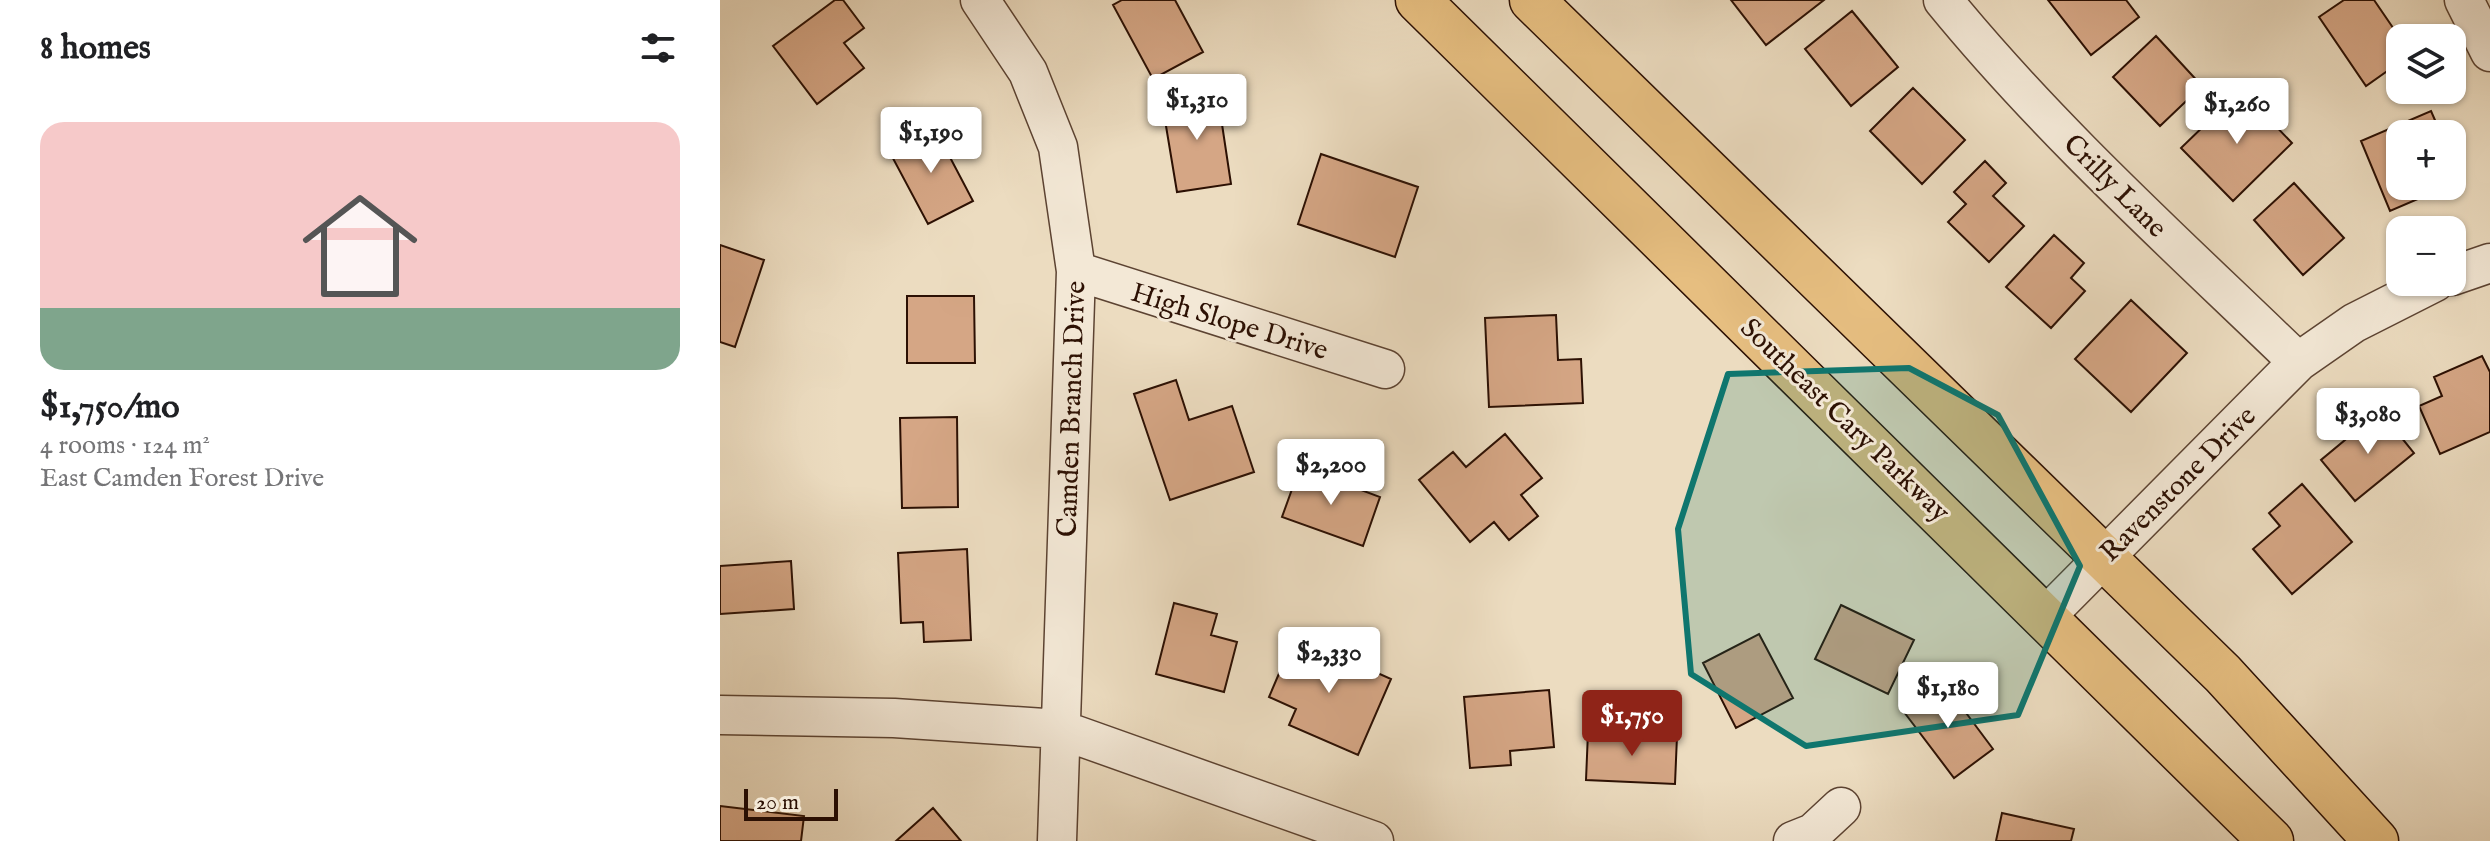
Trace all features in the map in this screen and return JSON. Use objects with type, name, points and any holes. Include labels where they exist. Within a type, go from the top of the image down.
[{"type":"main road","name":"Southeast Cary Parkway","points":[[1418,0],[2271,841]]},
{"type":"main road","points":[[1532,0],[2223,674],[2376,841]]},
{"type":"street","name":"Crilly Lane","points":[[1943,0],[2018,86],[2103,173],[2298,362]]},
{"type":"street","points":[[2464,0],[2490,52]]},
{"type":"street","name":"Camden Branch Drive","points":[[983,1],[1028,72],[1058,147],[1076,271],[1057,841]]},
{"type":"street","points":[[2466,271],[2490,263]]},
{"type":"street","name":"High Slope Drive","points":[[1076,271],[1385,369]]},
{"type":"street","name":"Ravenstone Drive","points":[[2046,616],[2298,362],[2354,323],[2407,296]]},
{"type":"street","points":[[720,715],[894,718],[1059,729],[1374,841]]},
{"type":"street","points":[[1793,841],[1813,833],[1841,807]]},
{"type":"highlighted area","points":[[1909,368],[1998,415],[2080,566],[2018,715],[1806,746],[1691,674],[1678,529],[1728,374]]},
{"type":"building","points":[[835,0],[843,0],[864,28],[844,43],[864,68],[817,104],[773,46]]},
{"type":"building","points":[[1122,0],[1175,0],[1203,52],[1153,79],[1113,5]]},
{"type":"building","points":[[1731,0],[1824,0],[1766,45]]},
{"type":"building","points":[[2048,0],[2126,0],[2139,17],[2091,55]]},
{"type":"building","points":[[2344,0],[2374,0],[2390,24],[2386,24],[2386,72],[2366,86],[2319,17]]},
{"type":"building","points":[[1852,11],[1898,67],[1851,106],[1805,49]]},
{"type":"building","points":[[2156,36],[2202,86],[2160,126],[2113,77]]},
{"type":"building","points":[[1913,88],[1965,140],[1922,184],[1870,131]]},
{"type":"building","points":[[2241,90],[2292,143],[2233,201],[2181,148]]},
{"type":"building","points":[[1217,91],[1231,184],[1177,192],[1162,102]]},
{"type":"building","points":[[2431,111],[2435,120],[2410,120]]},
{"type":"building","points":[[933,125],[973,201],[928,224],[888,149]]},
{"type":"building","points":[[2386,130],[2386,200],[2416,200],[2390,211],[2361,141]]},
{"type":"building","points":[[1321,154],[1418,187],[1395,257],[1298,224]]},
{"type":"building","points":[[1985,161],[2006,183],[1993,196],[2024,226],[1989,262],[1948,222],[1966,204],[1954,192]]},
{"type":"building","points":[[2294,183],[2344,238],[2303,275],[2254,220]]},
{"type":"building","points":[[2054,235],[2084,263],[2071,278],[2085,291],[2051,328],[2006,287]]},
{"type":"building","points":[[720,245],[764,260],[735,347],[720,342]]},
{"type":"building","points":[[907,296],[974,296],[975,363],[907,363]]},
{"type":"building","points":[[2131,300],[2187,353],[2131,412],[2075,359]]},
{"type":"building","points":[[1556,315],[1558,360],[1581,359],[1583,403],[1489,407],[1485,318]]},
{"type":"building","points":[[2482,356],[2490,372],[2490,432],[2440,454],[2419,406],[2442,396],[2434,377]]},
{"type":"building","points":[[1176,380],[1189,420],[1232,406],[1254,472],[1170,500],[1134,394]]},
{"type":"building","points":[[2380,411],[2414,453],[2355,501],[2321,460]]},
{"type":"building","points":[[957,417],[958,507],[902,508],[900,418]]},
{"type":"building","points":[[1505,434],[1542,478],[1521,495],[1538,516],[1509,540],[1494,522],[1470,542],[1419,480],[1453,452],[1466,467]]},
{"type":"building","points":[[1300,467],[1380,497],[1363,546],[1282,517]]},
{"type":"building","points":[[2302,484],[2352,542],[2292,594],[2253,549],[2280,526],[2269,513]]},
{"type":"building","points":[[967,549],[971,640],[924,642],[923,622],[901,623],[898,553]]},
{"type":"building","points":[[791,561],[794,609],[720,614],[720,566]]},
{"type":"building","points":[[1174,603],[1217,614],[1211,635],[1237,642],[1224,692],[1156,674]]},
{"type":"building","points":[[1841,605],[1914,640],[1888,694],[1815,659]]},
{"type":"building","points":[[1759,634],[1793,698],[1736,728],[1703,663]]},
{"type":"building","points":[[1295,636],[1391,679],[1358,755],[1289,725],[1296,709],[1269,697]]},
{"type":"building","points":[[1943,682],[1993,749],[1954,778],[1904,712]]},
{"type":"building","points":[[1549,690],[1554,747],[1510,751],[1511,765],[1470,768],[1464,697]]},
{"type":"building","points":[[1588,732],[1677,736],[1675,784],[1586,780]]},
{"type":"building","points":[[720,806],[804,816],[801,841],[720,841]]},
{"type":"building","points":[[933,808],[961,841],[896,841]]},
{"type":"building","points":[[2002,813],[2074,829],[2071,841],[1996,841]]}]
